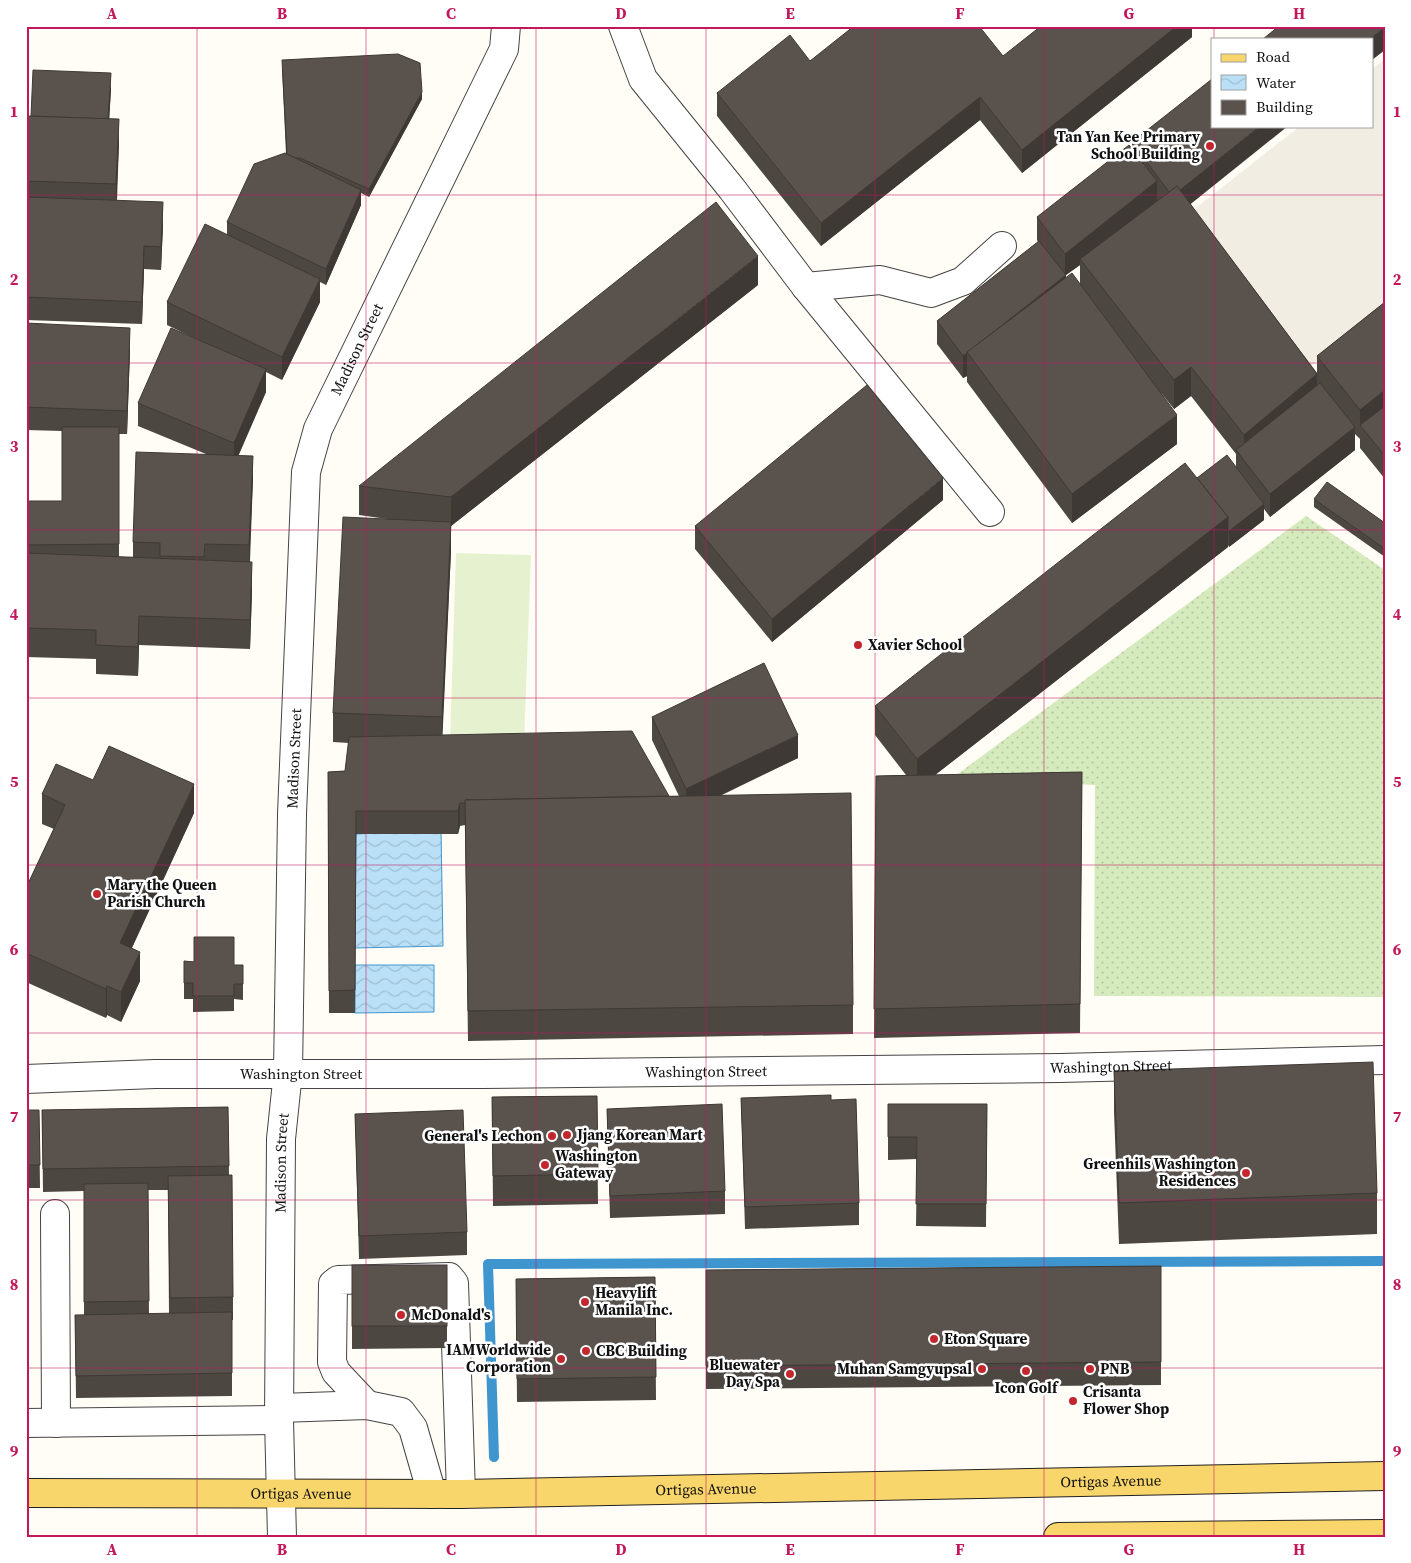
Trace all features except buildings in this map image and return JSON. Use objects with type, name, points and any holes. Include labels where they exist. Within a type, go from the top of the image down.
[{"type":"main road","name":"Ortigas Avenue","points":[[26,1493],[281,1492],[469,1494],[1385,1476]]},
{"type":"main road","points":[[1058,1537],[1385,1534]]},
{"type":"street","name":"Madison Street","points":[[282,1537],[279,1414],[281,1139],[288,1072],[292,814],[306,472],[318,429],[504,48],[506,26]]},
{"type":"street","points":[[623,26],[643,79],[732,189],[806,287],[990,512]]},
{"type":"street","points":[[806,287],[880,280],[931,293],[963,281],[1002,246]]},
{"type":"street","name":"Washington Street","points":[[26,1079],[288,1072],[1306,1075],[1385,1060]]},
{"type":"street","points":[[55,1214],[56,1423]]},
{"type":"street","points":[[367,1404],[336,1372],[332,1362],[332,1284],[338,1280],[448,1277],[454,1283],[469,1494]]},
{"type":"street","points":[[26,1423],[279,1414],[367,1404],[401,1412],[408,1419],[432,1494]]},
{"type":"green space","points":[[1306,516],[1385,570],[1385,997],[1094,996],[1095,785],[951,779]]},
{"type":"green space","points":[[456,553],[531,555],[524,743],[450,741]]},
{"type":"shaded area","points":[[1385,59],[1385,308],[1307,369],[1187,215],[1297,128],[1374,128],[1374,67]]},
{"type":"water","points":[[441,830],[443,946],[355,948],[356,834]]},
{"type":"water","points":[[355,965],[434,965],[434,1012],[355,1013]]},
{"type":"waterway","points":[[494,1457],[488,1264],[1385,1261]]},
{"type":"place","name":"Tan Yan Kee Primary School Building","points":[[1210,146]]},
{"type":"place","name":"Xavier School","points":[[858,645]]},
{"type":"place","name":"Mary the Queen Parish Church","points":[[97,894]]},
{"type":"place","name":"Jjang Korean Mart","points":[[567,1135]]},
{"type":"place","name":"General's Lechon","points":[[552,1136]]},
{"type":"place","name":"Washington Gateway","points":[[545,1165]]},
{"type":"place","name":"Greenhils Washington Residences","points":[[1246,1173]]},
{"type":"place","name":"Heavylift Manila Inc.","points":[[585,1302]]},
{"type":"place","name":"McDonald's","points":[[401,1315]]},
{"type":"place","name":"Eton Square","points":[[934,1339]]},
{"type":"place","name":"CBC Building","points":[[586,1351]]},
{"type":"place","name":"IAMWorldwide Corporation","points":[[561,1359]]},
{"type":"place","name":"Muhan Samgyupsal","points":[[982,1369]]},
{"type":"place","name":"PNB","points":[[1090,1369]]},
{"type":"place","name":"Icon Golf","points":[[1026,1371]]},
{"type":"place","name":"Bluewater Day Spa","points":[[790,1374]]},
{"type":"place","name":"Crisanta Flower Shop","points":[[1073,1401]]}]
